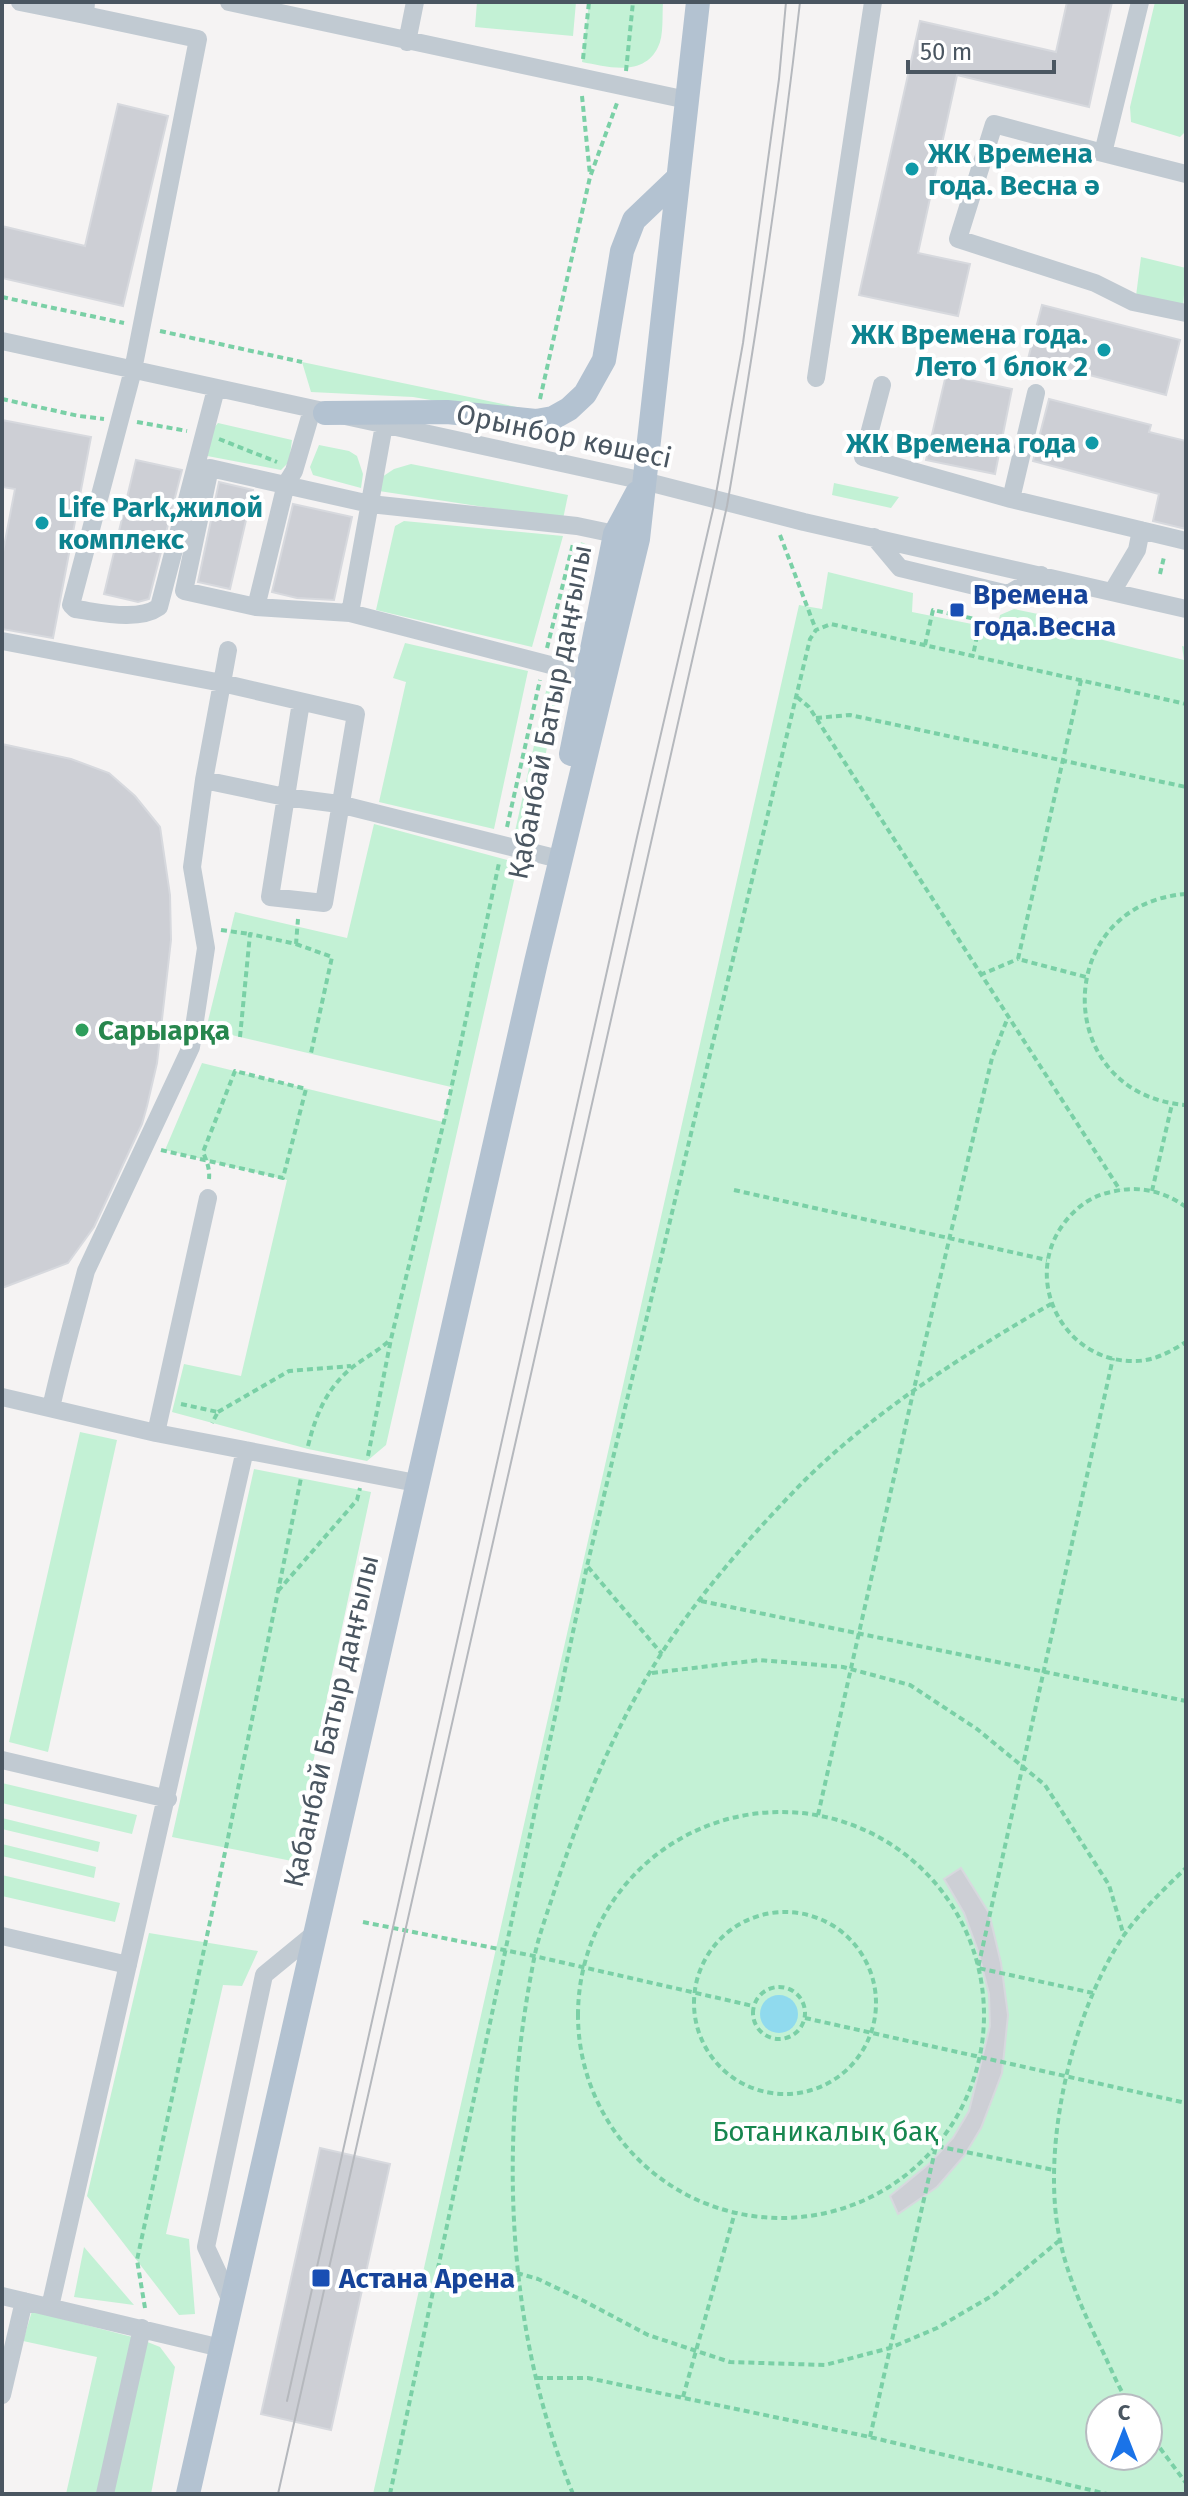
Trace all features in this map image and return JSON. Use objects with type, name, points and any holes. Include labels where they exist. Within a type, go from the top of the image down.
[{"type":"main road","name":"Қабанбай Батыр даңғылы","points":[[188,2494],[416,1483],[536,962],[638,539],[698,2]]},
{"type":"main road","points":[[318,412],[433,412],[536,421],[553,418],[569,409],[585,394],[604,360],[622,251],[634,220],[678,178]]},
{"type":"main road","name":"Қабанбай Батыр даңғылы","points":[[536,962],[551,857],[615,534],[644,481]]},
{"type":"street","points":[[20,2],[86,8],[198,39],[133,370],[71,605],[75,609],[127,614],[153,611],[159,607],[216,389]]},
{"type":"street","points":[[229,2],[256,5],[407,42],[687,100]]},
{"type":"street","points":[[407,42],[415,2]]},
{"type":"street","points":[[816,378],[873,2]]},
{"type":"street","points":[[1103,153],[1140,2]]},
{"type":"street","points":[[1186,174],[994,124],[958,239],[1095,283],[1133,302],[1186,313]]},
{"type":"street","name":"Орынбор көшесі","points":[[2,341],[644,481],[1112,592],[1154,607],[1183,608]]},
{"type":"street","points":[[882,385],[863,457],[1011,499],[1186,541]]},
{"type":"street","points":[[1011,499],[1036,393]]},
{"type":"street","points":[[256,607],[290,477],[318,412]]},
{"type":"street","points":[[350,613],[384,425]]},
{"type":"street","points":[[585,674],[350,613],[256,607],[184,591],[210,468],[290,477],[370,504],[577,526],[615,534]]},
{"type":"street","points":[[1112,592],[1137,550],[1141,530]]},
{"type":"street","points":[[2,641],[222,683],[356,714],[324,903],[270,897],[301,702]]},
{"type":"street","points":[[51,1408],[68,1330],[78,1307],[86,1271],[191,1047],[206,948],[192,867],[204,780],[228,650]]},
{"type":"street","points":[[204,780],[285,797],[339,804],[551,857]]},
{"type":"street","points":[[156,1433],[208,1198]]},
{"type":"street","points":[[2,1397],[156,1433],[416,1483]]},
{"type":"street","points":[[50,2307],[245,1450]]},
{"type":"street","points":[[2,1760],[168,1799]]},
{"type":"street","points":[[231,2301],[206,2247],[264,1975],[314,1934]]},
{"type":"street","points":[[2,1936],[128,1965]]},
{"type":"street","points":[[2,2296],[221,2348]]},
{"type":"street","points":[[2,2395],[24,2301]]},
{"type":"street","points":[[105,2494],[142,2328]]},
{"type":"path","points":[[589,2],[581,78],[590,177]]},
{"type":"path","points":[[536,411],[545,387],[590,177],[623,87],[633,2]]},
{"type":"path","points":[[204,435],[240,447],[290,477]]},
{"type":"path","points":[[772,513],[816,630]]},
{"type":"path","points":[[145,2308],[137,2260],[278,1591],[357,1500],[391,1339],[446,1113],[543,664],[577,526]]},
{"type":"path","points":[[1160,574],[1164,557]]},
{"type":"path","points":[[925,645],[933,610],[980,620],[973,656]]},
{"type":"path","points":[[390,2494],[587,1566],[810,639],[816,630],[831,624],[1186,704]]},
{"type":"path","points":[[1018,959],[1081,680]]},
{"type":"path","points":[[796,697],[809,707],[1120,1190]]},
{"type":"path","points":[[816,718],[850,715],[1186,787]]},
{"type":"path","points":[[1186,894],[1155,900],[1124,916],[1101,942],[1086,977],[1085,1017],[1101,1058],[1125,1083],[1156,1100],[1186,1105]]},
{"type":"path","points":[[296,944],[299,900]]},
{"type":"path","points":[[202,928],[296,944],[332,957],[311,1053]]},
{"type":"path","points":[[240,1037],[250,934]]},
{"type":"path","points":[[980,975],[1018,959],[1086,977]]},
{"type":"path","points":[[818,1815],[992,1058],[1008,1017]]},
{"type":"path","points":[[146,1146],[207,1161],[283,1178],[306,1089],[235,1071],[203,1152],[207,1161],[210,1169],[208,1198]]},
{"type":"path","points":[[1152,1191],[1172,1104]]},
{"type":"path","points":[[734,1190],[1047,1260]]},
{"type":"path","points":[[1186,1207],[1152,1191],[1120,1190],[1095,1197],[1074,1211],[1058,1231],[1047,1260],[1046,1279],[1051,1304],[1059,1320],[1084,1346],[1113,1358],[1136,1361],[1154,1358],[1186,1342]]},
{"type":"path","points":[[573,2494],[537,2378],[518,2289],[512,2193],[514,2116],[534,1956],[586,1800],[611,1745],[662,1654],[725,1568],[805,1480],[863,1430],[913,1393],[983,1343],[1051,1304]]},
{"type":"path","points":[[978,1968],[1113,1358]]},
{"type":"path","points":[[212,1423],[218,1412],[289,1371],[353,1366]]},
{"type":"path","points":[[163,1400],[218,1412]]},
{"type":"path","points":[[587,1566],[662,1654]]},
{"type":"path","points":[[701,1601],[1186,1701]]},
{"type":"path","points":[[651,1673],[759,1660],[851,1669],[910,1685],[977,1729],[1045,1785],[1109,1885],[1124,1936]]},
{"type":"path","points":[[774,1812],[818,1815],[860,1828],[899,1850],[932,1879],[958,1914],[975,1954],[984,1998],[983,2041],[973,2084],[953,2123],[936,2146],[892,2186],[852,2206],[810,2216],[766,2218],[722,2210],[682,2193],[646,2167],[616,2135],[595,2096],[581,2055],[578,2011],[583,1967],[598,1926],[622,1889],[653,1858],[690,1834],[731,1818],[774,1812]]},
{"type":"path","points":[[1124,2392],[1088,2322],[1060,2240],[1054,2170],[1056,2130],[1066,2075],[1093,1993],[1124,1936],[1156,1897],[1186,1868]]},
{"type":"path","points":[[774,1913],[811,1916],[838,1929],[851,1940],[869,1968],[876,2001],[876,2019],[854,2063],[827,2084],[795,2094],[762,2092],[731,2078],[708,2053],[695,2022],[694,1992],[705,1958],[728,1932],[742,1923],[774,1913]]},
{"type":"path","points":[[363,1922],[534,1956],[753,2006]]},
{"type":"path","points":[[978,1968],[1093,1993]]},
{"type":"path","points":[[771,1987],[789,1988],[802,2000],[805,2018],[802,2026],[790,2037],[773,2039],[758,2030],[752,2014],[753,2006],[757,1998],[771,1987]]},
{"type":"path","points":[[805,2018],[1186,2103]]},
{"type":"path","points":[[936,2146],[1054,2170]]},
{"type":"path","points":[[870,2437],[936,2146]]},
{"type":"path","points":[[683,2397],[735,2212]]},
{"type":"path","points":[[517,2273],[538,2279],[648,2335],[730,2362],[825,2365],[890,2348],[937,2328],[995,2294],[1060,2240]]},
{"type":"path","points":[[537,2378],[588,2378],[683,2397],[870,2437],[1107,2494]]},
{"type":"path","points":[[1164,2453],[1186,2483]]},
{"type":"green space","points":[[477,2],[576,2],[573,36],[475,27]]},
{"type":"green space","points":[[589,2],[663,2],[661,37],[652,56],[644,63],[624,68],[582,62]]},
{"type":"green space","points":[[1155,2],[1186,2],[1186,131],[1180,137],[1131,122],[1130,107]]},
{"type":"green space","points":[[1141,257],[1186,268],[1183,308],[1136,296]]},
{"type":"green space","points":[[302,362],[536,411],[478,408],[413,397],[311,392]]},
{"type":"green space","points":[[218,423],[292,440],[289,462],[281,470],[202,455],[207,436]]},
{"type":"green space","points":[[319,445],[349,451],[357,456],[363,474],[361,488],[313,475],[310,467]]},
{"type":"green space","points":[[411,464],[568,495],[563,519],[379,491],[382,477]]},
{"type":"green space","points":[[834,483],[899,497],[891,508],[832,495]]},
{"type":"green space","points":[[404,521],[563,536],[532,647],[376,610],[395,526]]},
{"type":"green space","points":[[581,542],[592,547],[566,655],[553,652]]},
{"type":"green space","name":"Ботаникалық бақ","points":[[828,572],[913,593],[912,612],[997,629],[1000,615],[1014,609],[1082,623],[1087,636],[1184,660],[1182,646],[1186,647],[1186,2494],[373,2494],[799,605],[822,609]]},
{"type":"green space","points":[[405,643],[528,671],[494,829],[379,802],[406,682],[393,678]]},
{"type":"green space","points":[[548,682],[558,691],[532,824],[525,836],[514,836]]},
{"type":"green space","points":[[374,824],[518,863],[386,1445],[367,1461],[308,1449],[172,1412],[184,1364],[241,1376],[287,1180],[165,1150],[202,1063],[443,1122],[451,1087],[206,1029],[235,912],[347,938]]},
{"type":"green space","points":[[80,1432],[117,1440],[48,1752],[9,1742]]},
{"type":"green space","points":[[254,1469],[371,1492],[292,1861],[172,1837]]},
{"type":"green space","points":[[2,1783],[137,1815],[132,1834],[2,1803]]},
{"type":"green space","points":[[2,1818],[100,1842],[98,1852],[2,1829]]},
{"type":"green space","points":[[2,1844],[96,1867],[94,1878],[2,1856]]},
{"type":"green space","points":[[2,1875],[120,1903],[115,1922],[2,1896]]},
{"type":"green space","points":[[149,1933],[258,1951],[242,1986],[223,1985],[166,2234],[189,2239],[195,2314],[179,2315],[87,2196]]},
{"type":"green space","points":[[84,2247],[134,2305],[74,2297]]},
{"type":"green space","points":[[32,2311],[140,2339],[160,2347],[175,2367],[151,2494],[66,2494],[97,2357],[23,2341]]},
{"type":"water","points":[[779,1995],[792,2001],[798,2014],[792,2027],[779,2033],[766,2027],[760,2014],[766,2001]]},
{"type":"building","name":"ЖК Времена года. Весна ә","points":[[1067,2],[1112,2],[1089,107],[957,75],[918,253],[970,264],[958,316],[859,295],[920,21],[1056,52]]},
{"type":"building","points":[[118,104],[168,116],[123,306],[2,278],[2,226],[85,246]]},
{"type":"building","name":"ЖК Времена года. Лето 1 блок 2","points":[[1042,305],[1180,340],[1166,395],[1028,359]]},
{"type":"building","points":[[946,375],[1012,389],[995,474],[926,460]]},
{"type":"building","name":"ЖК Времена года","points":[[1049,399],[1151,425],[1149,432],[1186,441],[1186,529],[1153,521],[1159,494],[1033,461]]},
{"type":"building","name":"Life Park,жилой комплекс","points":[[2,420],[91,437],[53,638],[2,629],[2,557],[15,489],[2,487]]},
{"type":"building","points":[[136,460],[182,470],[149,599],[138,602],[104,594]]},
{"type":"building","points":[[219,482],[253,490],[230,589],[198,582]]},
{"type":"building","points":[[293,504],[352,517],[334,600],[297,598],[272,592]]},
{"type":"building","name":"Сарыарқа","points":[[2,744],[71,759],[109,773],[135,796],[160,827],[170,895],[171,940],[157,1063],[147,1106],[142,1124],[94,1227],[68,1263],[2,1288]]},
{"type":"building","points":[[961,1868],[989,1913],[1001,1963],[1008,2015],[1002,2073],[981,2128],[964,2156],[937,2187],[898,2214],[890,2196],[930,2163],[953,2138],[969,2111],[990,2026],[989,1994],[978,1951],[964,1913],[944,1879]]},
{"type":"building","points":[[320,2148],[390,2164],[331,2430],[261,2414]]},
{"type":"tram line","points":[[287,2401],[714,505],[743,343],[779,79],[786,2]]},
{"type":"tram line","points":[[278,2494],[727,506],[767,254],[800,2]]},
{"type":"place","name":"ЖК Времена года. Весна ә","points":[[912,169]]},
{"type":"place","name":"ЖК Времена года. Лето 1 блок 2","points":[[1104,350]]},
{"type":"place","name":"ЖК Времена года","points":[[1092,443]]},
{"type":"place","name":"Life Park,жилой комплекс","points":[[42,523]]},
{"type":"place","name":"Времена года.Весна","points":[[957,610]]},
{"type":"place","name":"Сарыарқа","points":[[82,1030]]},
{"type":"place","name":"Астана Арена","points":[[321,2278]]}]
